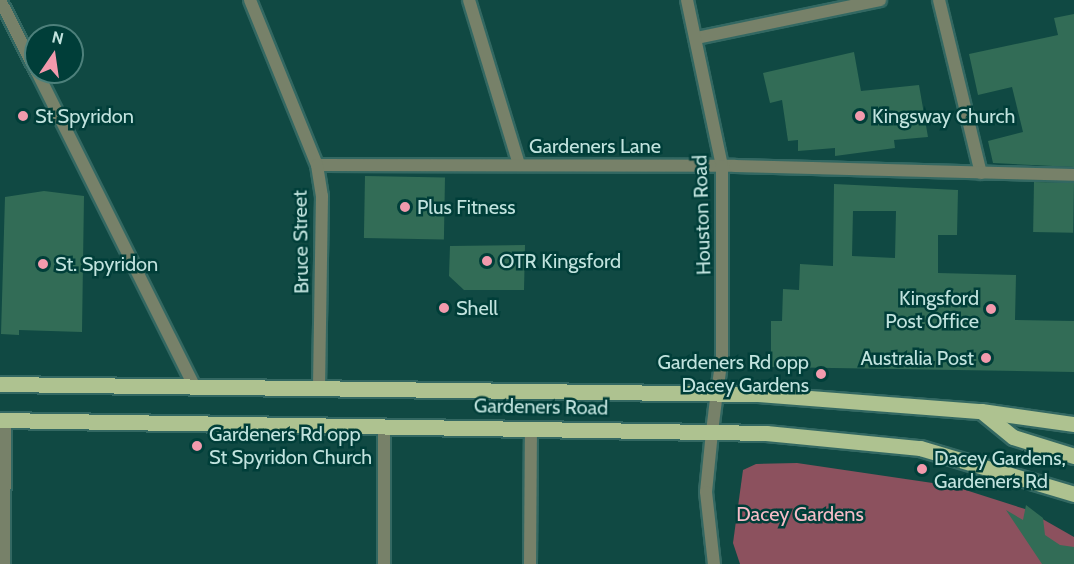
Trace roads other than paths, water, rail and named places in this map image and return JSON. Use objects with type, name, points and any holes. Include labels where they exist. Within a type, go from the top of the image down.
[{"type":"main road","name":"Gardeners Road","points":[[0,384],[717,394],[981,411],[1074,424]]},
{"type":"main road","points":[[981,411],[1013,437],[1074,456]]},
{"type":"main road","name":"Gardeners Road","points":[[3,421],[712,432],[854,440],[920,448],[1074,494]]},
{"type":"street","points":[[0,0],[24,47]]},
{"type":"street","name":"Bruce Street","points":[[250,0],[316,165],[322,196],[319,388]]},
{"type":"street","points":[[469,0],[519,165]]},
{"type":"street","name":"Houston Road","points":[[687,0],[697,38],[722,166],[722,347],[706,492],[714,564]]},
{"type":"street","points":[[697,38],[880,0]]},
{"type":"street","points":[[939,0],[981,173]]},
{"type":"street","points":[[43,84],[194,386]]},
{"type":"street","name":"Gardeners Lane","points":[[316,165],[722,166],[1074,175]]},
{"type":"street","points":[[3,421],[4,564]]},
{"type":"street","points":[[384,426],[384,564]]},
{"type":"street","points":[[530,564],[531,428]]},
{"type":"place","name":"St Spyridon","points":[[23,116]]},
{"type":"place","name":"Kingsway Church","points":[[860,116]]},
{"type":"place","name":"Plus Fitness","points":[[405,207]]},
{"type":"place","name":"OTR Kingsford","points":[[487,261]]},
{"type":"place","name":"St. Spyridon","points":[[43,264]]},
{"type":"place","name":"Shell","points":[[444,308]]},
{"type":"place","name":"Kingsford Post Office","points":[[991,309]]},
{"type":"place","name":"Australia Post","points":[[986,358]]},
{"type":"place","name":"Gardeners Rd opp Dacey Gardens","points":[[821,374]]},
{"type":"place","name":"Gardeners Rd opp St Spyridon Church","points":[[197,446]]},
{"type":"place","name":"Dacey Gardens, Gardeners Rd","points":[[922,469]]},
{"type":"park label","name":"Dacey Gardens","points":[[800,514]]}]
